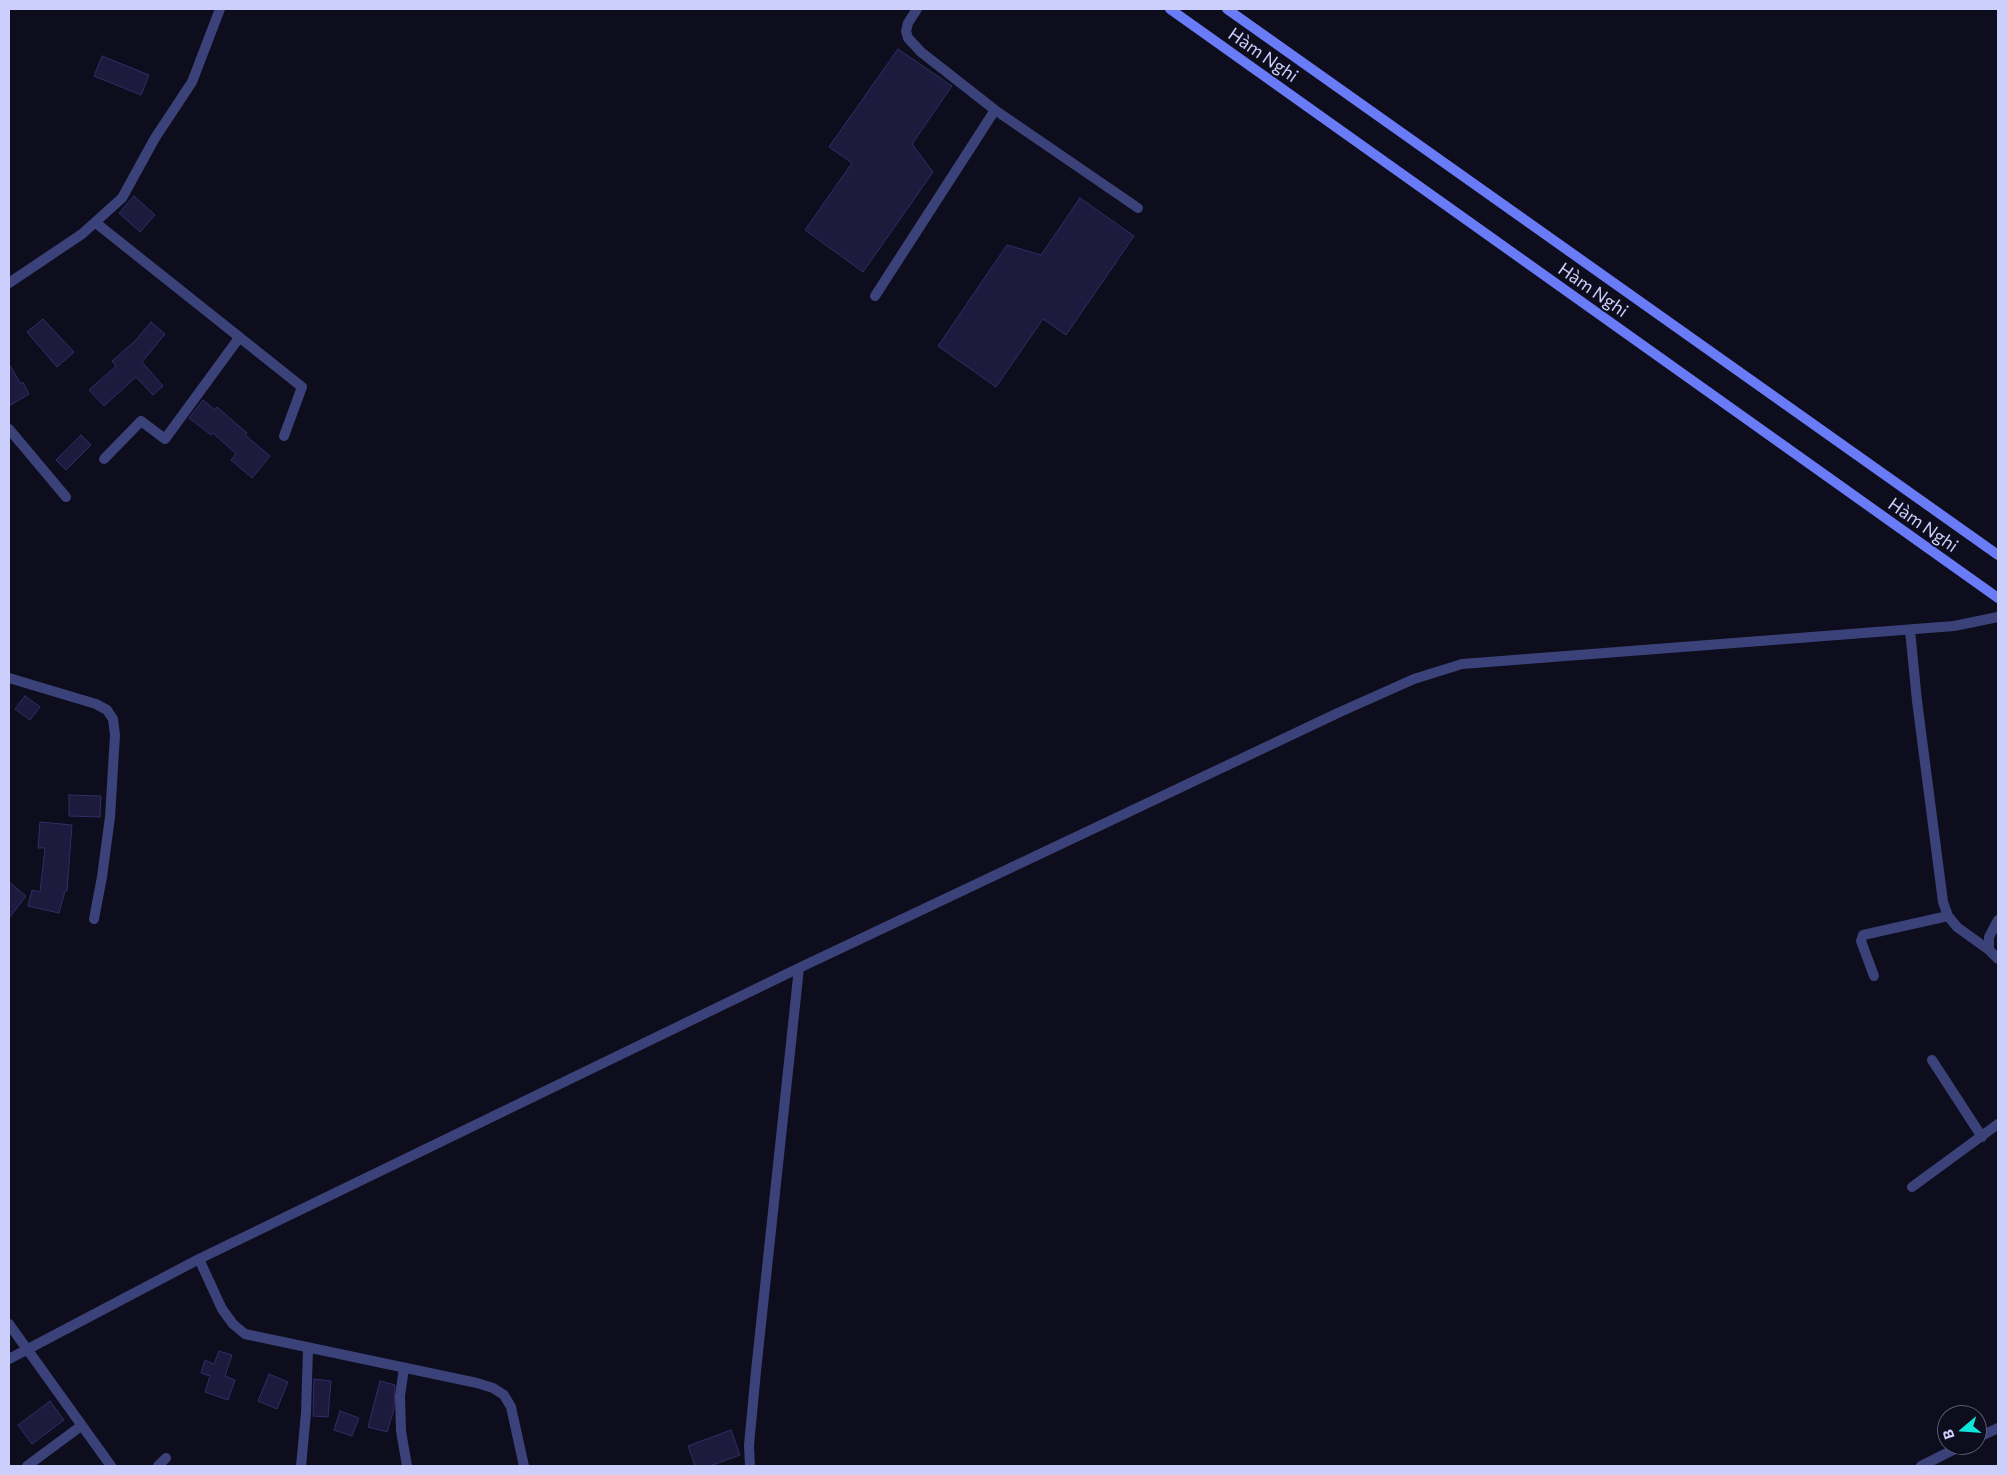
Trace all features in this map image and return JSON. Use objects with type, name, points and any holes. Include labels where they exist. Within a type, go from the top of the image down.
[{"type":"main road","name":"Hàm Nghi","points":[[1170,9],[1998,598]]},
{"type":"main road","name":"Hàm Nghi","points":[[1227,9],[1998,556]]},
{"type":"street","points":[[9,283],[96,223],[122,198],[154,138],[192,82],[220,9]]},
{"type":"street","points":[[918,9],[908,23],[906,31],[908,38],[921,52],[995,110],[1138,208]]},
{"type":"street","points":[[875,296],[995,110]]},
{"type":"street","points":[[96,223],[302,387],[284,436]]},
{"type":"street","points":[[104,459],[141,421],[164,440],[239,338]]},
{"type":"street","points":[[9,429],[66,496]]},
{"type":"street","points":[[9,1359],[199,1259],[799,968],[1340,712],[1414,679],[1439,670],[1471,663],[1910,630],[1954,626],[1998,617]]},
{"type":"street","points":[[1910,630],[1916,700],[1940,888],[1948,916],[1957,927],[1998,959]]},
{"type":"street","points":[[9,678],[96,704],[107,710],[113,719],[115,735],[110,817],[104,869],[94,919]]},
{"type":"street","points":[[1874,976],[1862,941],[1863,935],[1948,916]]},
{"type":"street","points":[[1988,950],[1989,937],[1998,920]]},
{"type":"street","points":[[750,1466],[749,1446],[757,1354],[799,968]]},
{"type":"street","points":[[1932,1060],[1982,1137]]},
{"type":"street","points":[[1912,1187],[1998,1124]]},
{"type":"street","points":[[199,1259],[222,1308],[234,1324],[245,1334],[477,1384],[493,1388],[504,1395],[510,1407],[524,1466]]},
{"type":"street","points":[[9,1324],[111,1466]]},
{"type":"street","points":[[300,1466],[306,1413],[308,1348]]},
{"type":"street","points":[[404,1368],[400,1396],[407,1466]]},
{"type":"street","points":[[27,1466],[81,1426]]},
{"type":"street","points":[[1920,1466],[1943,1455]]},
{"type":"street","points":[[158,1466],[166,1458]]},
{"type":"building","points":[[898,49],[952,86],[912,144],[933,172],[863,272],[805,230],[852,163],[829,147]]},
{"type":"building","points":[[102,56],[149,75],[141,95],[94,76]]},
{"type":"building","points":[[134,196],[155,215],[140,232],[119,213]]},
{"type":"building","points":[[1080,198],[1134,236],[1066,335],[1043,319],[996,387],[938,346],[1007,245],[1041,255]]},
{"type":"building","points":[[43,319],[74,352],[57,367],[27,332]]},
{"type":"building","points":[[151,322],[165,334],[142,362],[163,386],[153,395],[136,377],[104,406],[89,390],[116,366],[112,361],[135,341]]},
{"type":"building","points":[[9,364],[21,384],[23,382],[29,394],[9,406]]},
{"type":"building","points":[[203,400],[215,410],[217,407],[247,433],[245,435],[270,456],[252,478],[231,460],[236,454],[213,433],[211,435],[189,418]]},
{"type":"building","points":[[81,435],[91,445],[66,470],[56,460]]},
{"type":"building","points":[[25,696],[40,707],[30,720],[15,709]]},
{"type":"building","points":[[69,795],[101,796],[100,817],[69,816]]},
{"type":"building","points":[[40,822],[72,825],[67,891],[65,891],[59,913],[28,906],[32,890],[40,892],[45,848],[38,848]]},
{"type":"building","points":[[9,882],[26,896],[9,918]]},
{"type":"building","points":[[219,1351],[232,1355],[225,1376],[235,1380],[228,1400],[205,1392],[210,1376],[201,1373],[205,1360],[214,1364]]},
{"type":"building","points":[[269,1374],[288,1382],[277,1409],[258,1401]]},
{"type":"building","points":[[314,1379],[331,1381],[328,1417],[313,1416]]},
{"type":"building","points":[[380,1381],[395,1385],[394,1409],[387,1432],[368,1427]]},
{"type":"building","points":[[50,1401],[64,1420],[32,1444],[18,1425]]},
{"type":"building","points":[[340,1411],[359,1418],[352,1436],[334,1430]]},
{"type":"building","points":[[731,1430],[740,1455],[710,1466],[695,1466],[688,1446]]}]
